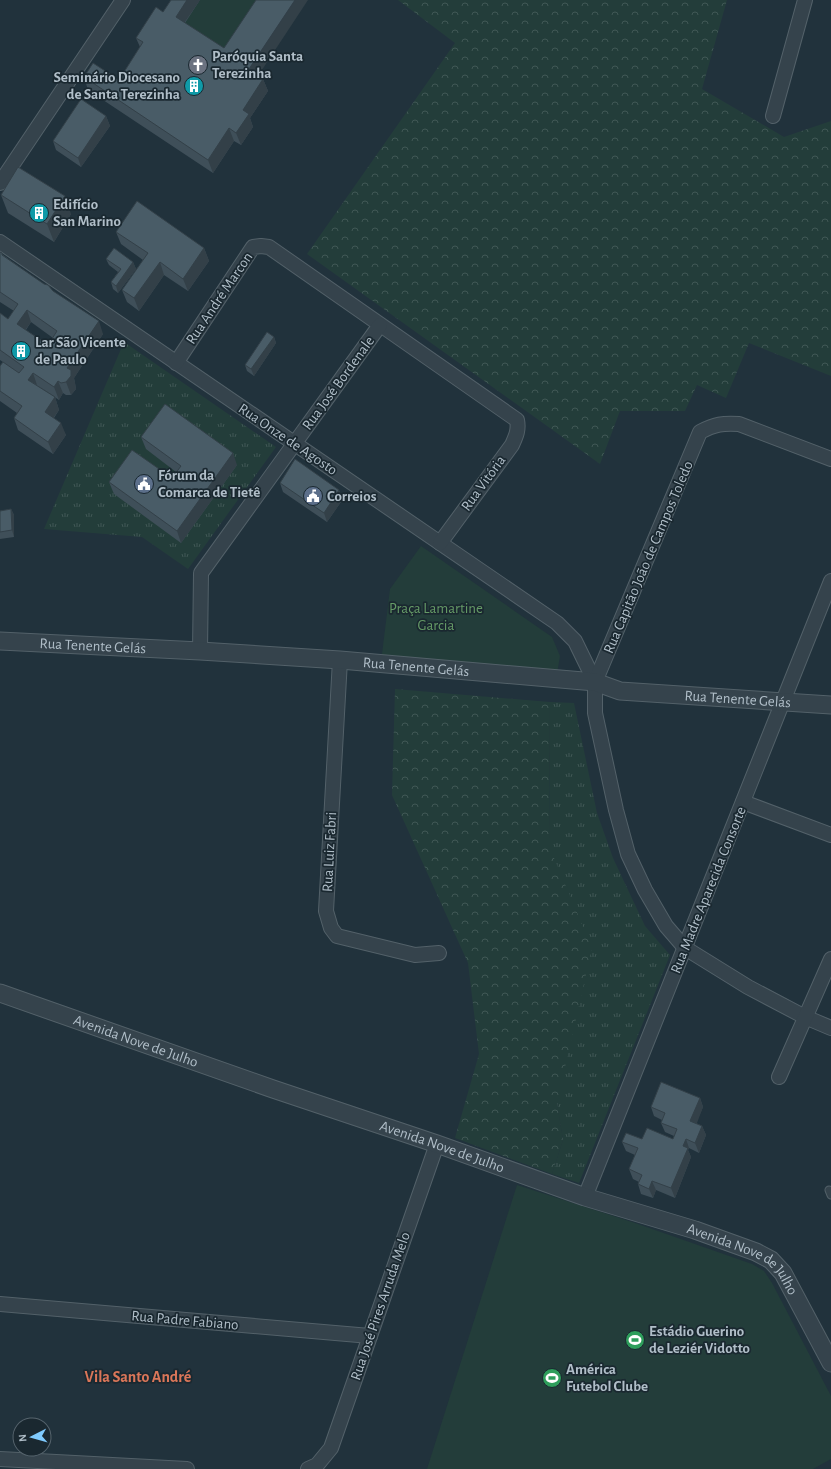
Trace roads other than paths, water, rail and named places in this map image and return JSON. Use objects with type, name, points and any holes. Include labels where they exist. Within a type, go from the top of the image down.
[{"type":"street","points":[[0,183],[123,0]]},
{"type":"street","points":[[773,116],[805,0]]},
{"type":"street","name":"Rua Onze de Agosto","points":[[0,242],[557,623],[575,641],[595,682]]},
{"type":"street","name":"Rua André Marcon","points":[[176,362],[254,247],[269,247],[380,325]]},
{"type":"street","name":"Rua Vitória","points":[[380,325],[517,420],[517,436],[512,445],[440,543]]},
{"type":"street","name":"Rua José Bordenale","points":[[200,651],[202,573],[380,325]]},
{"type":"street","name":"Rua Capitão João de Campos Toledo","points":[[595,682],[700,432],[712,425],[724,423],[739,424],[831,459]]},
{"type":"street","name":"Rua Madre Aparecida Consorte","points":[[585,1197],[831,582]]},
{"type":"street","name":"Rua Tenente Gelás","points":[[0,641],[340,660],[595,682],[620,691],[782,703],[831,705]]},
{"type":"street","name":"Rua Luiz Fabri","points":[[340,660],[326,911],[331,928],[337,936],[415,955],[439,953]]},
{"type":"street","points":[[595,682],[595,713],[616,810],[628,854],[666,926],[685,948],[748,987],[805,1017],[831,1028]]},
{"type":"street","points":[[743,802],[831,835]]},
{"type":"street","points":[[779,1077],[831,959]]},
{"type":"street","name":"Avenida Nove de Julho","points":[[0,993],[273,1089],[437,1144],[585,1197],[696,1230],[756,1252],[771,1260],[783,1273],[831,1363]]},
{"type":"street","name":"Rua José Pires Arruda Melo","points":[[312,1467],[331,1448],[437,1144]]},
{"type":"street","name":"Rua Padre Fabiano","points":[[0,1304],[370,1336]]},
{"type":"street","points":[[0,1459],[187,1469]]},
{"type":"place","name":"Paróquia Santa Terezinha","points":[[198,65]]},
{"type":"place","name":"Seminário Diocesano de Santa Terezinha","points":[[194,86]]},
{"type":"place","name":"Edifício San Marino","points":[[39,213]]},
{"type":"place","name":"Lar São Vicente de Paulo","points":[[21,351]]},
{"type":"place","name":"Fórum da Comarca de Tietê","points":[[144,484]]},
{"type":"place","name":"Correios","points":[[313,496]]},
{"type":"place","name":"Estádio Guerino de Leziér Vidotto","points":[[635,1340]]},
{"type":"place","name":"América Futebol Clube","points":[[552,1378]]},
{"type":"district","name":"Vila Santo André","points":[[138,1376]]},
{"type":"park label","name":"Praça Lamartine Garcia","points":[[436,616]]}]
